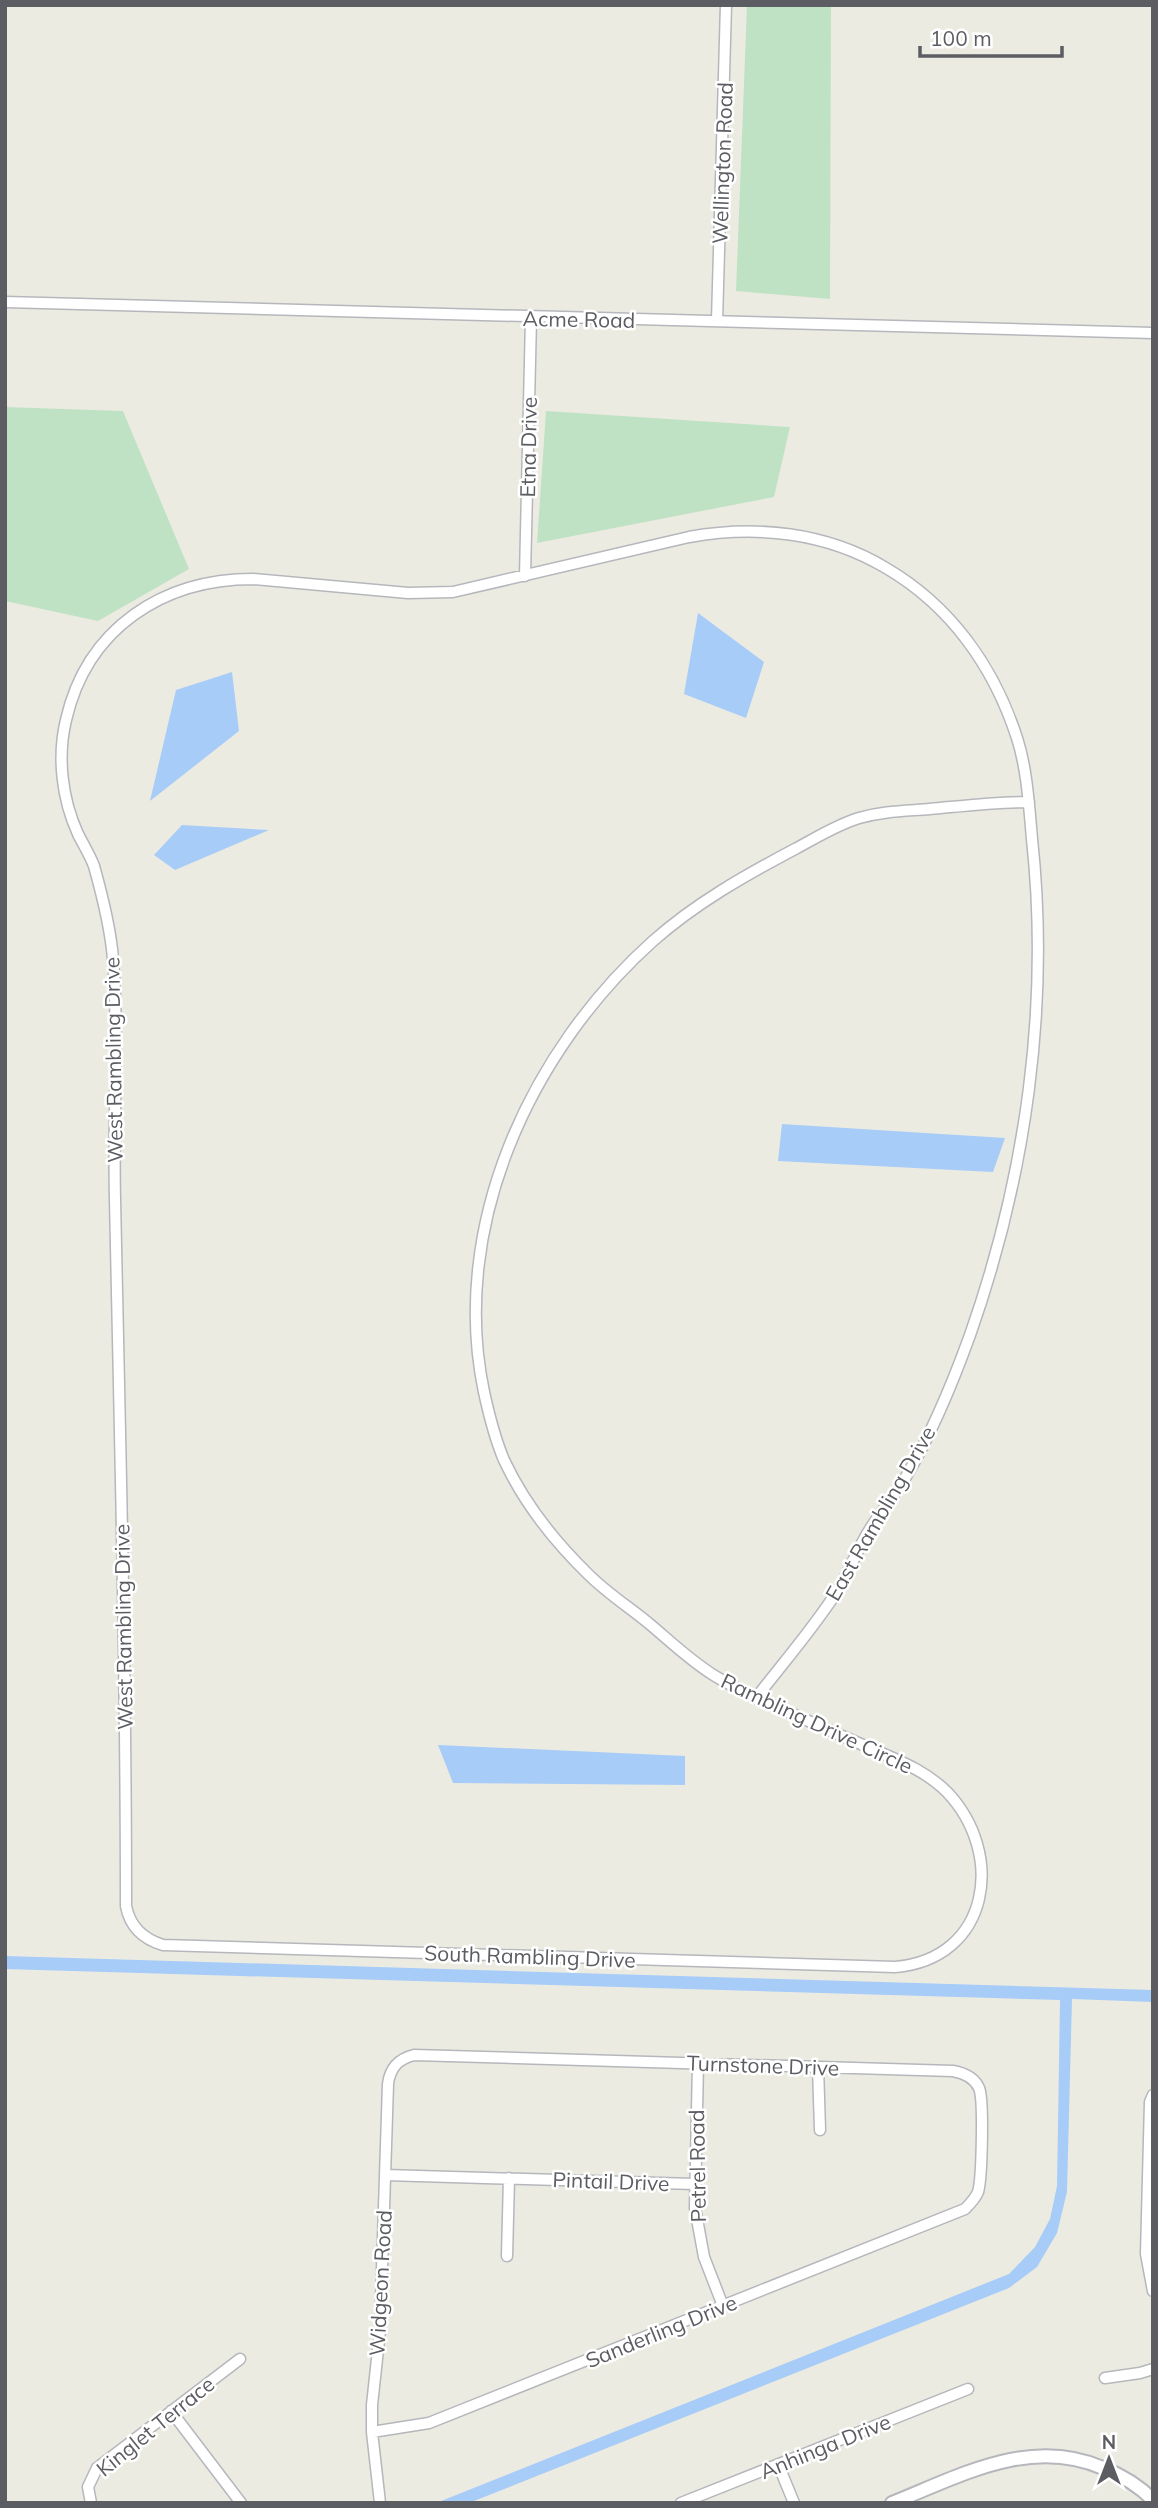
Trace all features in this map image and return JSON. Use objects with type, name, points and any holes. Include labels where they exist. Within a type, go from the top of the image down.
[{"type":"street","name":"Wellington Road","points":[[717,321],[726,5]]},
{"type":"street","name":"Acme Road","points":[[5,302],[531,318],[1153,332]]},
{"type":"street","name":"Etna Drive","points":[[525,576],[531,318]]},
{"type":"street","name":"East Rambling Drive","points":[[525,576],[689,537],[726,531],[772,532],[799,536],[853,551],[902,577],[939,606],[958,626],[982,664],[1018,740],[1028,802],[1038,922],[1036,1022],[1021,1145],[999,1243],[955,1373],[908,1474],[860,1545],[837,1591],[756,1698]]},
{"type":"street","name":"West Rambling Drive","points":[[126,1897],[121,1413],[114,1195],[117,1053],[113,957],[93,864],[72,821],[62,777],[63,735],[71,699],[91,659],[126,620],[157,600],[199,584],[230,579],[253,579],[435,594],[470,590],[525,576]]},
{"type":"street","name":"Rambling Drive Circle","points":[[956,1941],[975,1914],[981,1881],[975,1840],[969,1825],[951,1797],[933,1779],[911,1766],[756,1698],[716,1677],[592,1578],[557,1542],[505,1461],[495,1434],[481,1379],[476,1320],[479,1261],[496,1187],[525,1111],[541,1080],[576,1026],[627,966],[669,927],[706,899],[765,863],[857,818],[894,810],[1028,802]]},
{"type":"street","name":"South Rambling Drive","points":[[126,1897],[127,1913],[137,1930],[149,1940],[169,1945],[895,1967],[922,1963],[940,1954],[956,1941]]},
{"type":"street","name":"Turnstone Drive","points":[[396,2065],[414,2055],[953,2071],[966,2074],[977,2084],[982,2097],[979,2187],[970,2204],[946,2217]]},
{"type":"street","name":"Petrel Road","points":[[698,2063],[694,2184],[698,2233],[723,2306]]},
{"type":"street","name":"Widgeon Road","points":[[380,2503],[372,2432],[372,2404],[380,2330],[388,2084],[391,2070],[396,2065]]},
{"type":"street","points":[[818,2067],[821,2130]]},
{"type":"street","points":[[1153,2095],[1150,2102],[1150,2197],[1146,2254],[1153,2291]]},
{"type":"street","points":[[385,2175],[509,2178],[507,2256]]},
{"type":"street","name":"Pintail Drive","points":[[509,2178],[694,2184]]},
{"type":"street","name":"Sanderling Drive","points":[[372,2432],[429,2423],[946,2217]]},
{"type":"street","name":"Kinglet Terrace","points":[[91,2503],[88,2487],[97,2468],[240,2359]]},
{"type":"street","points":[[1105,2378],[1140,2374],[1153,2369]]},
{"type":"street","name":"Anhinga Drive","points":[[681,2503],[968,2389]]},
{"type":"street","points":[[171,2411],[241,2503]]},
{"type":"street","points":[[892,2503],[991,2463],[1040,2455],[1068,2457],[1095,2464],[1132,2483],[1153,2500]]},
{"type":"street","points":[[778,2464],[794,2503]]},
{"type":"green space","points":[[747,5],[831,5],[830,299],[736,291]]},
{"type":"green space","points":[[5,407],[123,411],[189,569],[98,621],[5,601]]},
{"type":"green space","points":[[546,411],[790,427],[774,497],[537,543]]},
{"type":"water","points":[[698,613],[764,662],[746,718],[684,694]]},
{"type":"water","points":[[232,672],[239,731],[150,801],[176,690]]},
{"type":"water","points":[[182,825],[269,830],[175,870],[154,855]]},
{"type":"water","points":[[782,1124],[1005,1138],[993,1172],[778,1161]]},
{"type":"water","points":[[438,1745],[685,1756],[685,1785],[453,1783]]},
{"type":"water","points":[[5,1956],[1153,1990],[1153,2002],[1072,1999],[1067,2192],[1057,2233],[1037,2267],[1009,2288],[469,2503],[436,2503],[1009,2274],[1035,2247],[1050,2219],[1057,2186],[1060,2000],[5,1969]]}]
